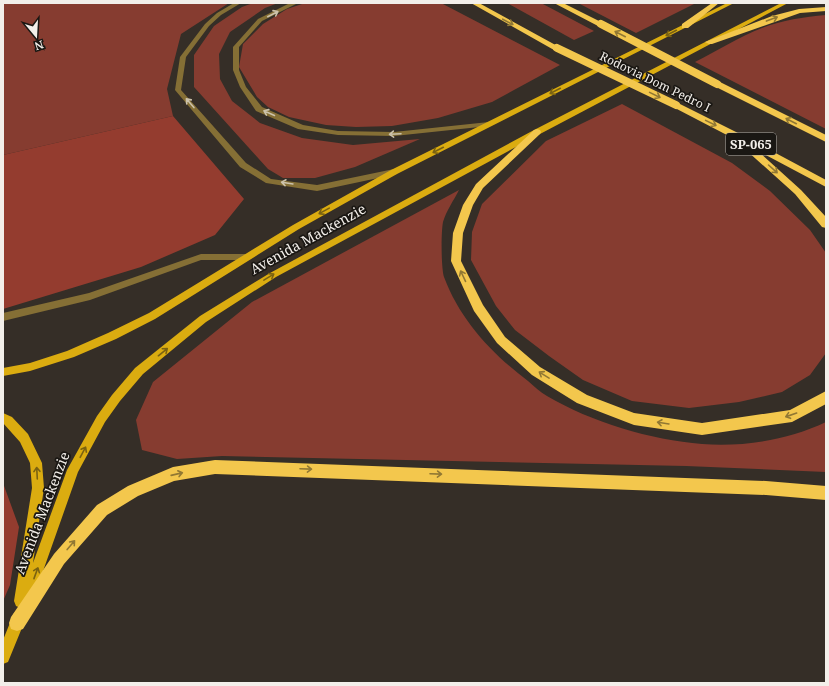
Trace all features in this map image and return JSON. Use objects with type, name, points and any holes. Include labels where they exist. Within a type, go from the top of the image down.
[{"type":"highway","name":"Rodovia Dom Pedro I","points":[[474,3],[557,48],[676,105],[826,184]]},
{"type":"highway","name":"Rodovia Dom Pedro I","points":[[557,3],[824,138]]},
{"type":"highway","points":[[560,3],[576,13]]},
{"type":"highway","points":[[685,26],[716,3]]},
{"type":"highway","points":[[709,42],[781,16],[799,11],[826,9]]},
{"type":"highway","points":[[537,132],[478,186],[468,205],[458,232],[456,261],[478,308],[501,340],[536,370],[582,399],[634,419],[702,429],[792,416],[826,397]]},
{"type":"highway","points":[[733,134],[798,192],[826,224]]},
{"type":"highway","points":[[17,623],[59,558],[102,510],[133,491],[173,474],[215,467],[314,469],[766,488],[826,493]]},
{"type":"main road","name":"Avenida Mackenzie","points":[[3,372],[30,367],[70,354],[112,336],[152,316],[248,256],[394,172],[731,3]]},
{"type":"main road","name":"Avenida Mackenzie","points":[[3,657],[73,470],[101,419],[116,398],[139,371],[203,319],[273,275],[537,132],[785,3]]},
{"type":"main road","points":[[3,418],[8,420],[24,438],[36,463],[38,488],[17,623]]},
{"type":"street","points":[[238,3],[219,14],[207,25],[183,57],[178,90],[243,165],[269,181],[317,188],[394,172]]},
{"type":"street","points":[[295,3],[260,20],[236,47],[236,70],[243,88],[259,109],[301,127],[338,133],[394,134],[490,124]]},
{"type":"street","points":[[3,317],[90,296],[201,257],[248,256]]},
{"type":"shaded area","points":[[3,3],[229,3],[181,34],[167,89],[173,116],[3,155]]},
{"type":"shaded area","points":[[253,3],[278,3],[265,8],[230,32],[219,54],[220,79],[232,101],[260,123],[302,138],[353,145],[420,139],[355,167],[315,178],[283,178],[268,169],[194,87],[194,55],[214,26],[242,7]]},
{"type":"shaded area","points":[[305,3],[441,3],[560,65],[492,102],[438,118],[392,126],[356,127],[326,125],[289,117],[268,107],[257,97],[239,67],[243,44],[263,24],[287,9]]},
{"type":"shaded area","points":[[507,3],[541,3],[594,31],[574,40]]},
{"type":"shaded area","points":[[578,3],[696,3],[636,33]]},
{"type":"shaded area","points":[[826,15],[826,129],[695,62],[753,32],[770,25],[793,19]]},
{"type":"shaded area","points":[[622,104],[732,163],[770,191],[810,230],[826,253],[826,353],[810,375],[782,392],[739,402],[689,408],[632,401],[583,380],[515,330],[496,306],[471,260],[472,232],[482,204],[546,141]]},
{"type":"shaded area","points":[[173,116],[244,199],[215,235],[141,267],[3,309],[3,155]]},
{"type":"shaded area","points":[[459,190],[443,222],[442,266],[444,277],[459,308],[478,335],[515,371],[539,391],[564,405],[602,422],[642,434],[683,442],[718,445],[766,441],[781,438],[826,422],[826,472],[686,466],[222,456],[177,459],[142,450],[136,420],[153,382],[252,302]]},
{"type":"shaded area","points":[[3,483],[19,527],[10,585],[3,601]]}]
